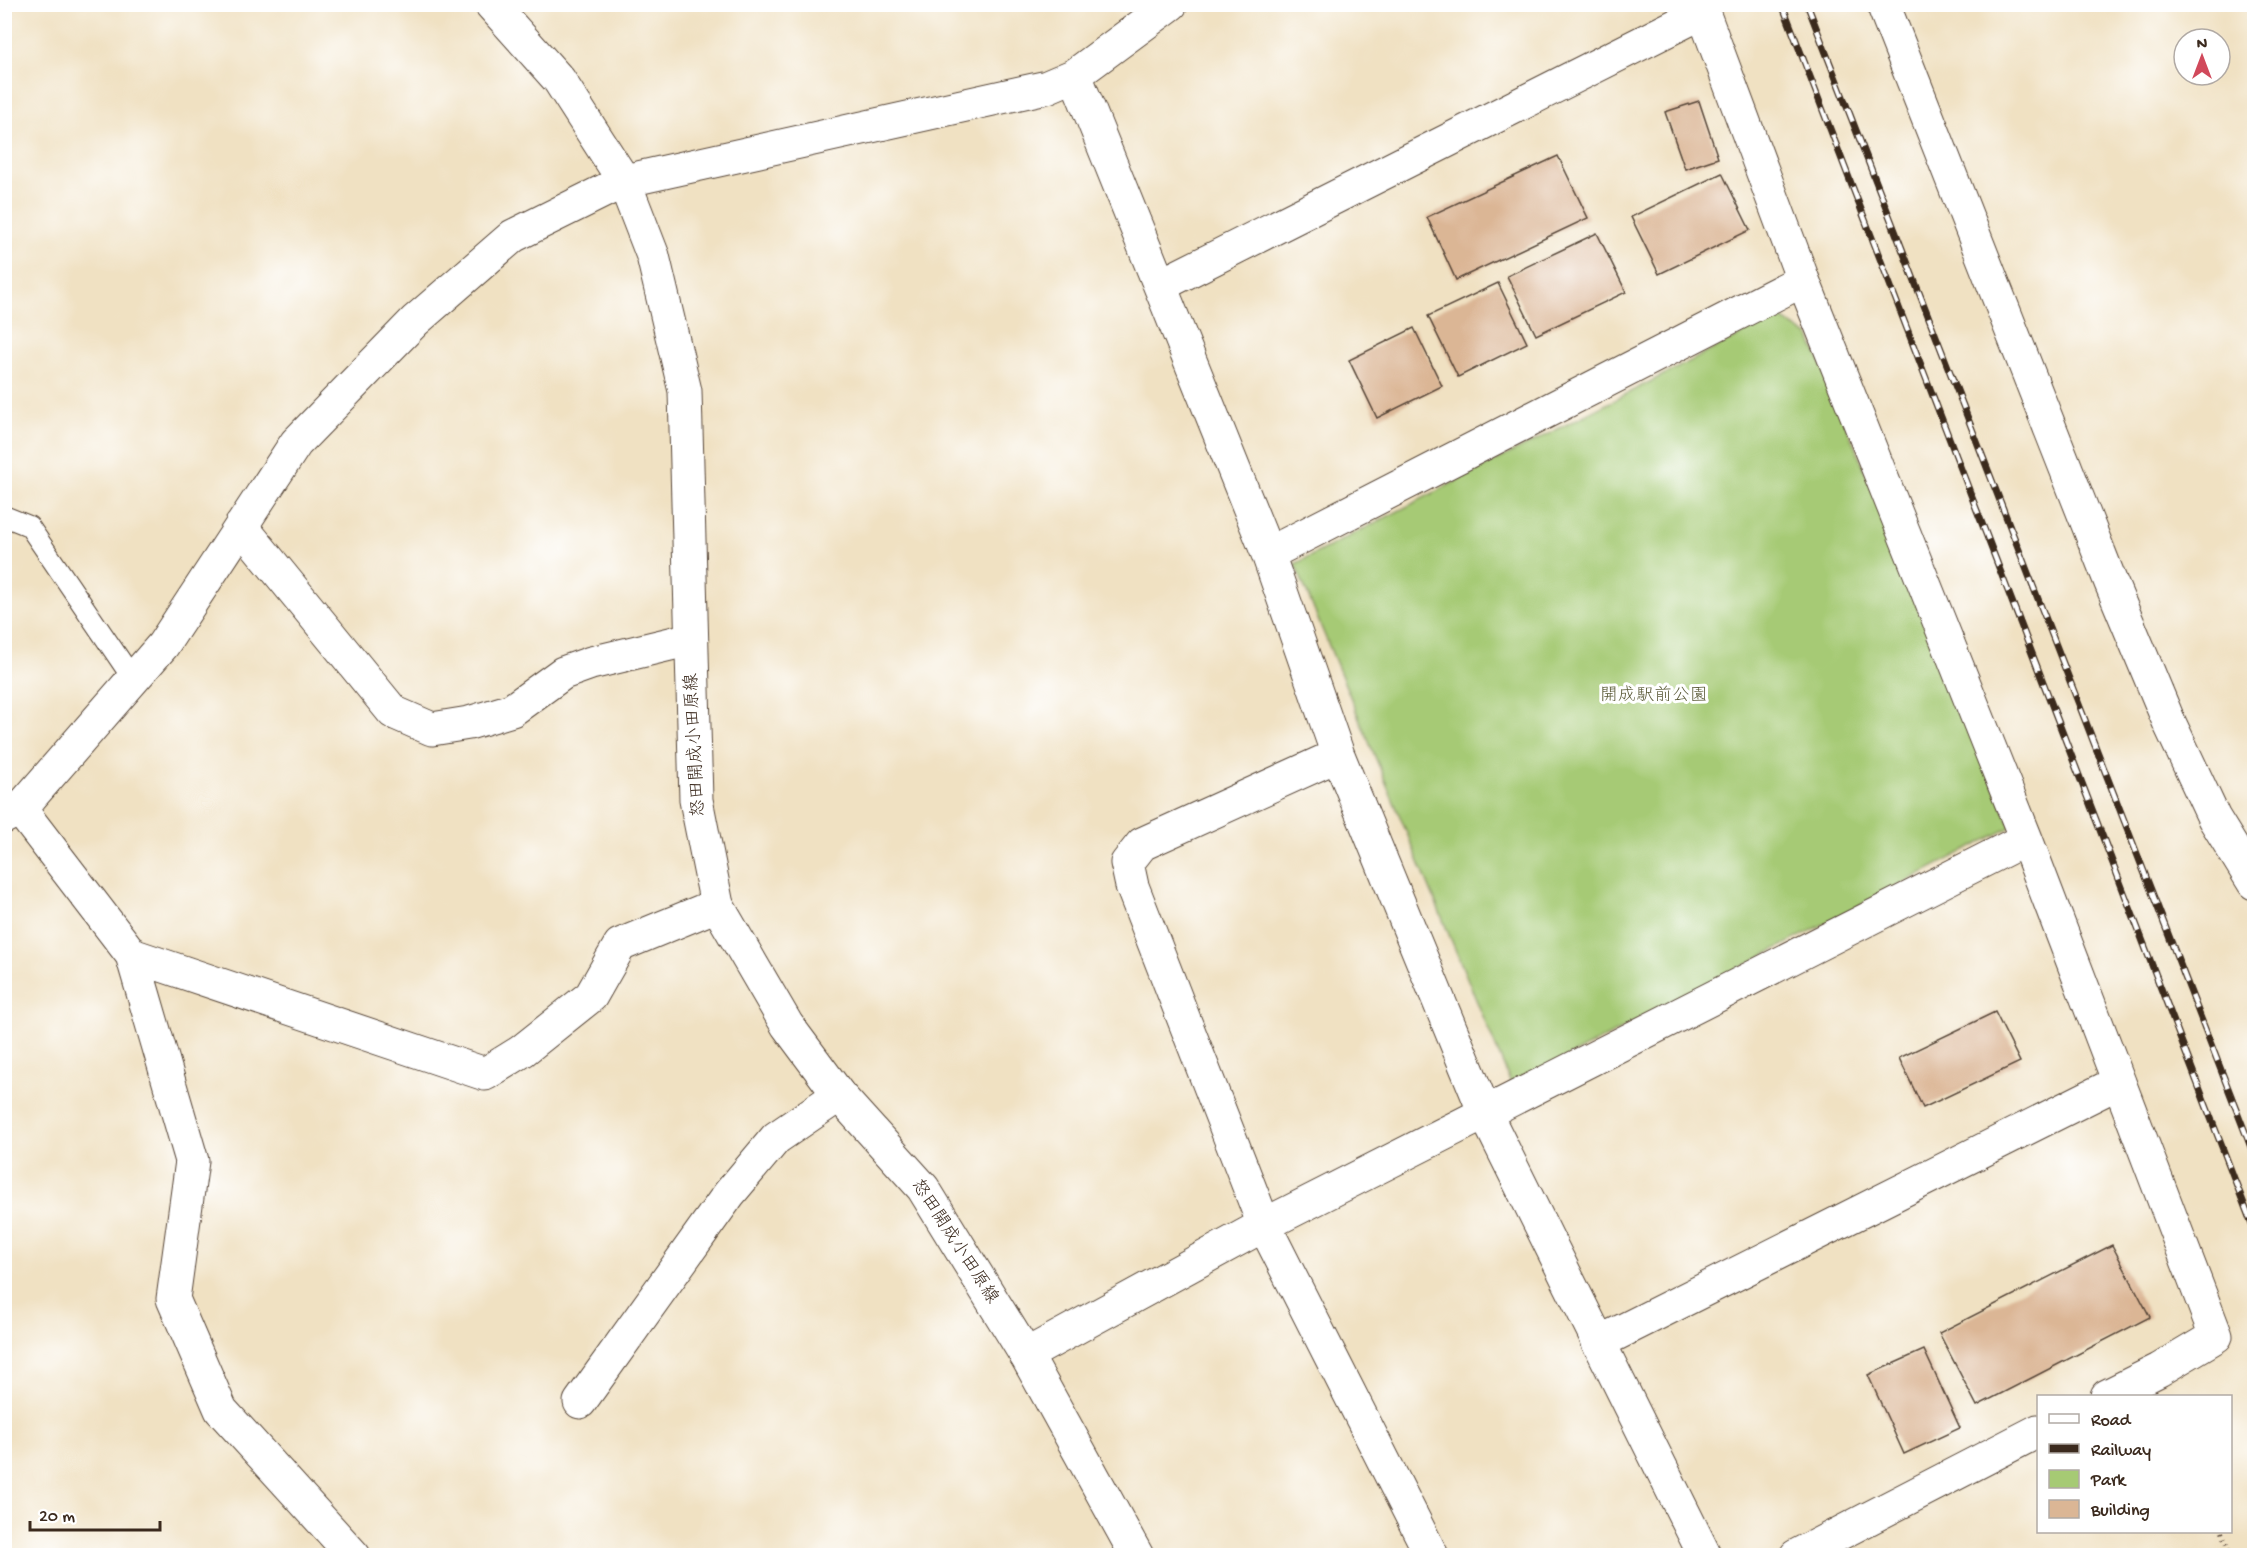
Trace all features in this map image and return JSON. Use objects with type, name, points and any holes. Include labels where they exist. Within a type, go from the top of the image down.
[{"type":"street","name":"怒田開成小田原線","points":[[491,4],[559,80],[624,181],[653,256],[685,391],[696,800],[717,905],[787,1025],[839,1095],[923,1188],[1026,1355],[1137,1556]]},
{"type":"street","points":[[354,1556],[221,1410],[173,1299],[192,1161],[132,955],[12,813],[163,645],[296,443],[415,321],[513,236],[624,181],[1047,87],[1075,75],[1171,4]]},
{"type":"street","points":[[1883,4],[2102,561],[2165,711],[2214,818],[2254,883]]},
{"type":"street","points":[[1161,285],[1702,8],[1803,280],[2026,839],[2216,1336],[2159,1370],[2109,1395]]},
{"type":"street","points":[[1075,75],[1268,554],[1338,755],[1485,1113],[1705,1556]]},
{"type":"street","points":[[1268,554],[1803,280]]},
{"type":"street","points":[[241,526],[393,712],[432,729],[470,723],[512,710],[563,673],[591,663],[691,639]]},
{"type":"street","points":[[1338,755],[1142,844],[1127,863],[1132,886],[1264,1225],[1432,1556]]},
{"type":"street","points":[[1026,1355],[1264,1225],[2026,839]]},
{"type":"street","points":[[132,955],[485,1074],[522,1051],[591,996],[620,945],[717,905]]},
{"type":"street","points":[[1598,1343],[2119,1082]]},
{"type":"street","points":[[580,1402],[729,1194],[776,1138],[839,1095]]},
{"type":"street","points":[[1796,1556],[2037,1432]]},
{"type":"lane","points":[[4,516],[28,526],[133,679]]},
{"type":"path","points":[[2222,1533],[2231,1556]]},
{"type":"green space","name":"開成駅前公園","points":[[1778,316],[1810,337],[2011,827],[1512,1086],[1295,564]]},
{"type":"building","points":[[1699,101],[1718,158],[1685,169],[1665,112]]},
{"type":"building","points":[[1558,156],[1588,218],[1456,280],[1427,217]]},
{"type":"building","points":[[1722,173],[1750,230],[1659,274],[1631,217]]},
{"type":"building","points":[[1597,233],[1626,292],[1536,335],[1507,276]]},
{"type":"building","points":[[1498,283],[1527,343],[1458,377],[1428,316]]},
{"type":"building","points":[[1414,328],[1442,386],[1377,418],[1349,360]]},
{"type":"building","points":[[1995,1012],[2020,1062],[1923,1108],[1899,1058]]},
{"type":"building","points":[[2112,1245],[2150,1317],[1977,1406],[1939,1333]]},
{"type":"building","points":[[1924,1350],[1960,1428],[1904,1454],[1868,1375]]},
{"type":"railway","points":[[1782,4],[2254,1230]]},
{"type":"railway","points":[[1807,4],[2254,1155]]}]
